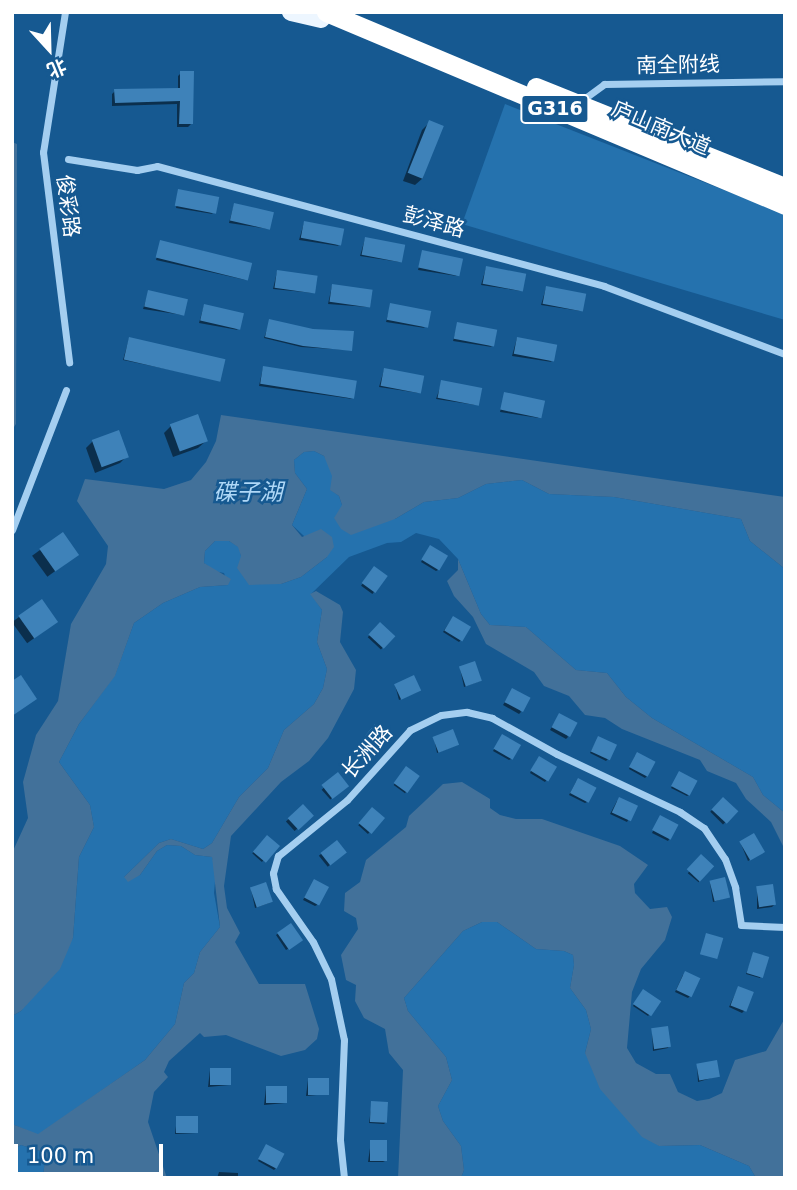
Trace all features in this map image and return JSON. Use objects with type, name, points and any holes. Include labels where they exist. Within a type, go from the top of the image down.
[{"type":"highway","name":"庐山南大道","points":[[348,12],[785,187]]},
{"type":"highway","name":"庐山南大道","points":[[323,16],[785,205]]},
{"type":"main road","points":[[290,12],[323,16]]},
{"type":"street","name":"俊彩路","points":[[65,12],[43,152],[69,362]]},
{"type":"street","name":"南全附线","points":[[577,103],[604,84],[785,81]]},
{"type":"street","name":"彭泽路","points":[[68,159],[137,170],[157,166],[604,286],[785,354]]},
{"type":"street","points":[[12,530],[66,390]]},
{"type":"street","name":"长洲路","points":[[344,1178],[340,1139],[344,1040],[331,979],[313,942],[275,889],[273,873],[278,856],[347,800],[410,730],[440,715],[467,712],[492,718],[557,754],[680,812],[704,828],[724,859],[735,887],[741,925],[785,927]]},
{"type":"shaded area","points":[[505,104],[785,214],[785,320],[462,224]]},
{"type":"shaded area","points":[[314,451],[324,456],[329,464],[333,476],[331,490],[339,496],[342,505],[395,519],[424,502],[458,498],[486,484],[522,480],[549,494],[614,497],[741,519],[750,541],[785,569],[785,813],[763,795],[753,777],[652,718],[626,697],[607,673],[576,670],[526,627],[490,625],[481,614],[458,559],[439,539],[416,533],[401,542],[387,543],[349,557],[311,594],[322,610],[317,642],[327,669],[323,688],[314,704],[284,730],[268,768],[239,797],[212,843],[203,849],[171,839],[159,843],[124,877],[140,875],[157,851],[167,845],[181,846],[195,855],[212,857],[216,870],[214,893],[220,927],[200,952],[194,973],[184,983],[175,1024],[145,1060],[38,1135],[12,1124],[12,1016],[21,1011],[73,938],[79,857],[94,827],[90,805],[59,762],[79,724],[115,675],[134,623],[163,603],[200,587],[228,585],[224,573],[214,571],[204,563],[205,551],[215,541],[229,541],[239,547],[241,556],[281,584],[301,577],[327,557],[292,525],[307,489],[295,473],[294,460],[304,452]]},
{"type":"shaded area","points":[[482,922],[497,922],[536,949],[564,951],[573,955],[570,988],[586,1010],[591,1029],[585,1053],[659,1146],[700,1145],[749,1166],[756,1178],[461,1178],[464,1170],[461,1146],[443,1121],[438,1106],[452,1080],[446,1057],[408,1011],[404,998],[463,931]]},
{"type":"shaded area","points":[[21,1145],[40,1151],[45,1158],[43,1178],[12,1178],[12,1150]]},
{"type":"water","points":[[12,142],[17,144],[16,424],[12,430]]},
{"type":"water","name":"碟子湖","points":[[221,415],[785,497],[785,569],[750,541],[741,519],[614,497],[549,494],[522,480],[486,484],[458,498],[424,502],[395,519],[351,535],[341,529],[334,518],[342,505],[339,496],[330,490],[332,476],[324,456],[314,451],[304,452],[294,460],[295,473],[307,489],[292,525],[302,537],[321,529],[332,537],[334,547],[327,557],[301,577],[281,584],[249,585],[237,568],[241,556],[238,547],[229,541],[215,541],[205,551],[204,563],[231,579],[228,585],[200,587],[163,603],[134,623],[115,676],[79,724],[59,762],[90,805],[94,827],[79,857],[73,938],[60,969],[21,1011],[12,1016],[12,853],[28,818],[23,782],[36,735],[58,701],[71,624],[106,564],[108,546],[77,501],[85,479],[164,489],[191,480],[206,462],[216,441]]},
{"type":"water","points":[[458,559],[481,614],[490,625],[526,627],[576,670],[607,673],[626,697],[652,718],[753,777],[763,795],[785,813],[785,850],[771,822],[746,799],[736,783],[707,771],[700,760],[622,729],[605,718],[585,715],[569,696],[544,686],[534,672],[486,644],[473,617],[454,596],[447,581],[458,570]]},
{"type":"water","points":[[316,591],[340,605],[343,612],[340,642],[356,670],[354,689],[328,738],[309,761],[281,782],[231,836],[224,886],[227,908],[240,933],[235,942],[259,984],[305,984],[319,1029],[317,1039],[305,1050],[281,1056],[226,1035],[204,1037],[200,1033],[169,1061],[164,1072],[168,1077],[154,1092],[148,1122],[167,1178],[43,1178],[45,1158],[40,1151],[21,1145],[12,1150],[12,1124],[38,1134],[145,1060],[175,1024],[184,983],[194,973],[200,952],[220,927],[212,857],[195,855],[181,846],[167,845],[157,851],[140,875],[128,882],[124,877],[159,843],[171,839],[203,849],[212,843],[239,797],[268,768],[284,730],[314,704],[323,688],[327,669],[317,642],[322,610],[310,594]]},
{"type":"water","points":[[462,782],[490,799],[490,808],[500,815],[516,819],[542,819],[620,846],[648,865],[634,884],[635,893],[650,909],[667,907],[672,917],[665,940],[641,969],[632,992],[627,1048],[636,1063],[656,1074],[670,1074],[678,1092],[697,1101],[709,1099],[722,1093],[735,1060],[766,1051],[785,1018],[785,1178],[756,1178],[749,1166],[700,1145],[659,1146],[642,1137],[600,1089],[585,1053],[591,1029],[586,1010],[570,988],[573,955],[564,951],[536,949],[497,922],[482,922],[463,931],[404,998],[408,1011],[446,1057],[452,1080],[438,1106],[443,1121],[461,1146],[464,1170],[461,1178],[398,1178],[403,1070],[389,1053],[385,1029],[364,1018],[355,1001],[356,985],[346,980],[341,955],[358,929],[356,918],[344,911],[345,893],[360,882],[366,860],[406,827],[409,816],[443,784]]},
{"type":"building","points":[[180,71],[194,71],[193,124],[179,124],[180,101],[115,103],[114,89],[180,88]]},
{"type":"building","points":[[429,120],[444,126],[422,179],[408,173]]},
{"type":"building","points":[[178,189],[219,197],[216,214],[175,206]]},
{"type":"building","points":[[234,203],[274,212],[270,230],[230,221]]},
{"type":"building","points":[[304,221],[344,229],[341,246],[301,238]]},
{"type":"building","points":[[365,237],[405,245],[402,262],[362,255]]},
{"type":"building","points":[[160,240],[252,263],[248,280],[156,257]]},
{"type":"building","points":[[422,250],[463,259],[459,276],[418,268]]},
{"type":"building","points":[[486,266],[526,274],[523,291],[483,284]]},
{"type":"building","points":[[277,270],[318,276],[315,294],[274,288]]},
{"type":"building","points":[[332,284],[373,290],[370,308],[329,302]]},
{"type":"building","points":[[546,286],[586,294],[583,311],[543,304]]},
{"type":"building","points":[[148,290],[188,299],[184,316],[144,307]]},
{"type":"building","points":[[390,303],[431,311],[428,328],[387,320]]},
{"type":"building","points":[[204,304],[244,313],[240,330],[200,321]]},
{"type":"building","points":[[269,319],[313,329],[354,331],[352,351],[303,346],[265,337]]},
{"type":"building","points":[[457,322],[497,330],[494,347],[454,339]]},
{"type":"building","points":[[129,337],[225,359],[220,382],[124,359]]},
{"type":"building","points":[[517,337],[557,345],[554,362],[514,354]]},
{"type":"building","points":[[263,366],[357,381],[354,399],[260,384]]},
{"type":"building","points":[[384,368],[424,376],[421,393],[381,386]]},
{"type":"building","points":[[441,380],[482,388],[479,406],[438,398]]},
{"type":"building","points":[[504,392],[545,401],[541,418],[500,410]]},
{"type":"building","points":[[198,414],[208,441],[180,452],[170,424]]},
{"type":"building","points":[[119,430],[129,457],[102,467],[92,440]]},
{"type":"building","points":[[63,532],[79,555],[55,572],[39,549]]},
{"type":"building","points":[[430,545],[448,556],[439,570],[421,560]]},
{"type":"building","points":[[374,566],[388,576],[375,593],[362,583]]},
{"type":"building","points":[[42,599],[58,622],[34,639],[18,616]]},
{"type":"building","points":[[453,616],[471,627],[462,641],[444,631]]},
{"type":"building","points":[[380,622],[395,636],[384,649],[368,634]]},
{"type":"building","points":[[475,661],[482,681],[466,686],[459,667]]},
{"type":"building","points":[[21,675],[37,699],[12,716],[12,681]]},
{"type":"building","points":[[414,675],[421,690],[401,700],[394,684]]},
{"type":"building","points":[[512,688],[531,698],[523,712],[504,702]]},
{"type":"building","points":[[559,713],[578,723],[570,737],[551,727]]},
{"type":"building","points":[[375,724],[388,735],[375,751],[362,740]]},
{"type":"building","points":[[453,729],[459,745],[439,753],[432,737]]},
{"type":"building","points":[[502,734],[521,745],[513,760],[494,749]]},
{"type":"building","points":[[598,736],[617,745],[610,760],[591,751]]},
{"type":"building","points":[[637,752],[656,762],[648,777],[629,767]]},
{"type":"building","points":[[539,756],[557,767],[548,781],[530,771]]},
{"type":"building","points":[[406,766],[420,776],[407,793],[394,783]]},
{"type":"building","points":[[679,771],[698,781],[690,796],[671,786]]},
{"type":"building","points":[[338,772],[349,786],[333,799],[321,785]]},
{"type":"building","points":[[578,778],[597,788],[589,803],[570,793]]},
{"type":"building","points":[[619,797],[638,806],[631,821],[612,812]]},
{"type":"building","points":[[723,797],[738,811],[727,824],[711,809]]},
{"type":"building","points":[[303,804],[314,816],[299,830],[288,818]]},
{"type":"building","points":[[372,807],[385,818],[372,834],[359,823]]},
{"type":"building","points":[[660,815],[679,825],[671,840],[652,830]]},
{"type":"building","points":[[754,833],[765,852],[750,861],[739,842]]},
{"type":"building","points":[[267,835],[280,846],[266,863],[253,852]]},
{"type":"building","points":[[337,840],[347,853],[330,866],[320,853]]},
{"type":"building","points":[[701,854],[714,866],[700,882],[687,869]]},
{"type":"building","points":[[725,877],[730,897],[715,901],[709,881]]},
{"type":"building","points":[[314,879],[329,887],[319,906],[304,898]]},
{"type":"building","points":[[266,882],[273,902],[257,907],[250,888]]},
{"type":"building","points":[[773,884],[776,905],[759,907],[756,886]]},
{"type":"building","points":[[291,923],[303,940],[289,950],[277,933]]},
{"type":"building","points":[[706,933],[723,938],[717,959],[700,954]]},
{"type":"building","points":[[753,952],[769,957],[763,978],[747,973]]},
{"type":"building","points":[[685,971],[700,978],[692,997],[676,990]]},
{"type":"building","points":[[738,986],[754,992],[746,1012],[730,1006]]},
{"type":"building","points":[[643,989],[661,1001],[651,1016],[633,1004]]},
{"type":"building","points":[[668,1026],[671,1047],[654,1049],[651,1028]]},
{"type":"building","points":[[717,1060],[720,1077],[699,1080],[696,1064]]},
{"type":"building","points":[[210,1068],[231,1068],[231,1085],[210,1085]]},
{"type":"building","points":[[308,1078],[329,1078],[329,1095],[308,1095]]},
{"type":"building","points":[[266,1086],[287,1086],[287,1103],[266,1103]]},
{"type":"building","points":[[371,1101],[388,1102],[387,1123],[370,1122]]},
{"type":"building","points":[[176,1116],[198,1116],[198,1133],[176,1133]]},
{"type":"building","points":[[370,1140],[387,1140],[387,1161],[370,1161]]},
{"type":"building","points":[[266,1144],[285,1154],[277,1169],[258,1159]]}]
